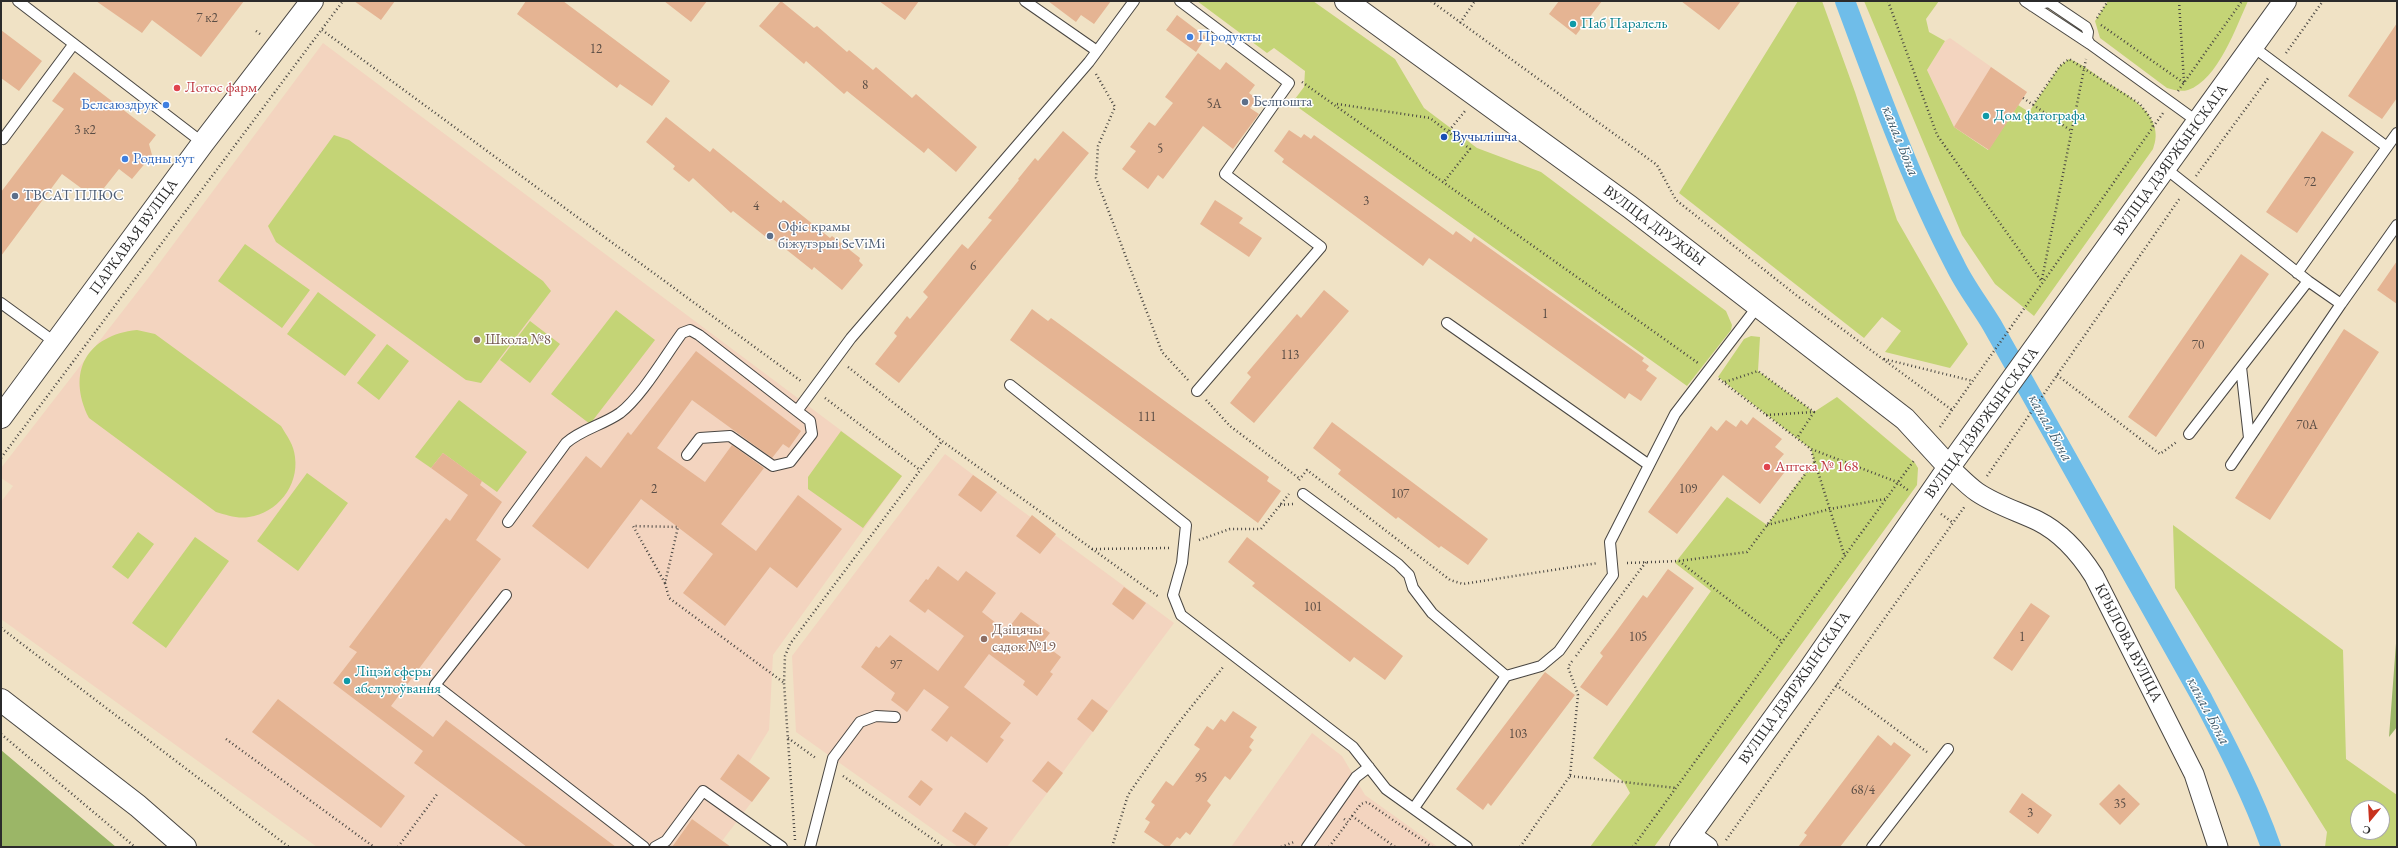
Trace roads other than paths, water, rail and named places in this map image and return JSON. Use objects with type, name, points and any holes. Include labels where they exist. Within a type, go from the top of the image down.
[{"type":"main road","name":"ПАРКАВАЯ ВУЛІЦА","points":[[1,417],[203,143],[312,1]]},
{"type":"main road","name":"ВУЛІЦА ДРУЖБЫ","points":[[1346,1],[1630,207],[1905,419],[1928,442],[1949,467]]},
{"type":"main road","name":"ВУЛІЦА ДЗЯРЖЫНСКАГА","points":[[1686,840],[1807,673],[1949,467],[2033,353],[2285,1]]},
{"type":"main road","points":[[1,700],[138,806],[185,847]]},
{"type":"street","name":"КРЫЛОВА ВУЛІЦА","points":[[1949,467],[1976,492],[1998,504],[2038,521],[2063,538],[2082,557],[2094,576],[2194,774],[2213,826],[2218,847]]},
{"type":"street","points":[[1686,840],[1708,847]]},
{"type":"lane","points":[[18,1],[73,45],[203,143]]},
{"type":"lane","points":[[1026,1],[1097,51]]},
{"type":"lane","points":[[797,411],[836,358],[1089,62],[1134,1]]},
{"type":"lane","points":[[1180,1],[1289,83],[1225,174],[1321,247],[1198,391]]},
{"type":"lane","points":[[2031,3],[2198,122]]},
{"type":"lane","points":[[1,138],[2,139],[73,45]]},
{"type":"lane","points":[[2252,46],[2387,147]]},
{"type":"lane","points":[[2297,273],[2397,133]]},
{"type":"lane","points":[[2165,168],[2297,273],[2341,304]]},
{"type":"lane","points":[[2231,465],[2397,225]]},
{"type":"lane","points":[[2189,434],[2308,281]]},
{"type":"lane","points":[[1,303],[56,343]]},
{"type":"lane","points":[[1414,808],[1506,676],[1541,666],[1559,651],[1613,575],[1610,542],[1675,414],[1758,306]]},
{"type":"lane","points":[[1447,323],[1649,465]]},
{"type":"lane","points":[[508,522],[566,443],[576,434],[618,414],[630,404],[682,333],[690,330],[699,335],[810,421],[812,434],[790,462],[773,466],[730,436],[700,438],[687,455]]},
{"type":"lane","points":[[2241,367],[2249,438]]},
{"type":"lane","points":[[1010,385],[1186,525],[1182,563],[1174,595],[1181,615],[1353,747],[1386,789],[1467,847]]},
{"type":"lane","points":[[1303,494],[1398,564],[1409,575],[1413,588],[1432,613],[1506,676]]},
{"type":"lane","points":[[506,595],[435,685],[644,847]]},
{"type":"lane","points":[[810,847],[833,758],[860,722],[876,716],[895,717]]},
{"type":"lane","points":[[1872,847],[1948,749]]},
{"type":"lane","points":[[1303,843],[1332,811],[1356,778],[1369,766]]},
{"type":"lane","points":[[655,847],[666,841],[704,791],[782,847]]},
{"type":"waterway","name":"канал Бона","points":[[1845,1],[1910,168],[1924,201],[1959,273],[1992,325],[2203,700],[2231,754],[2271,847]]},
{"type":"place","name":"Паб Паралель","points":[[1573,24]]},
{"type":"place","name":"Продукты","points":[[1190,37]]},
{"type":"place","name":"Лотос фарм","points":[[177,88]]},
{"type":"place","name":"Белпошта","points":[[1245,102]]},
{"type":"place","name":"Белсаюздрук","points":[[166,105]]},
{"type":"place","name":"Дом фатографа","points":[[1986,116]]},
{"type":"place","name":"Вучылішча","points":[[1444,137]]},
{"type":"place","name":"Родны кут","points":[[125,159]]},
{"type":"place","name":"ТВСАТ ПЛЮС","points":[[15,196]]},
{"type":"place","name":"Офіс крамы біжутэрыі SeViMi","points":[[770,236]]},
{"type":"place","name":"Школа №8","points":[[477,340]]},
{"type":"place","name":"Аптека № 168","points":[[1767,467]]},
{"type":"place","name":"Дзіцячы садок №19","points":[[984,639]]},
{"type":"place","name":"Ліцэй сферы абслугоўвання","points":[[347,681]]}]
